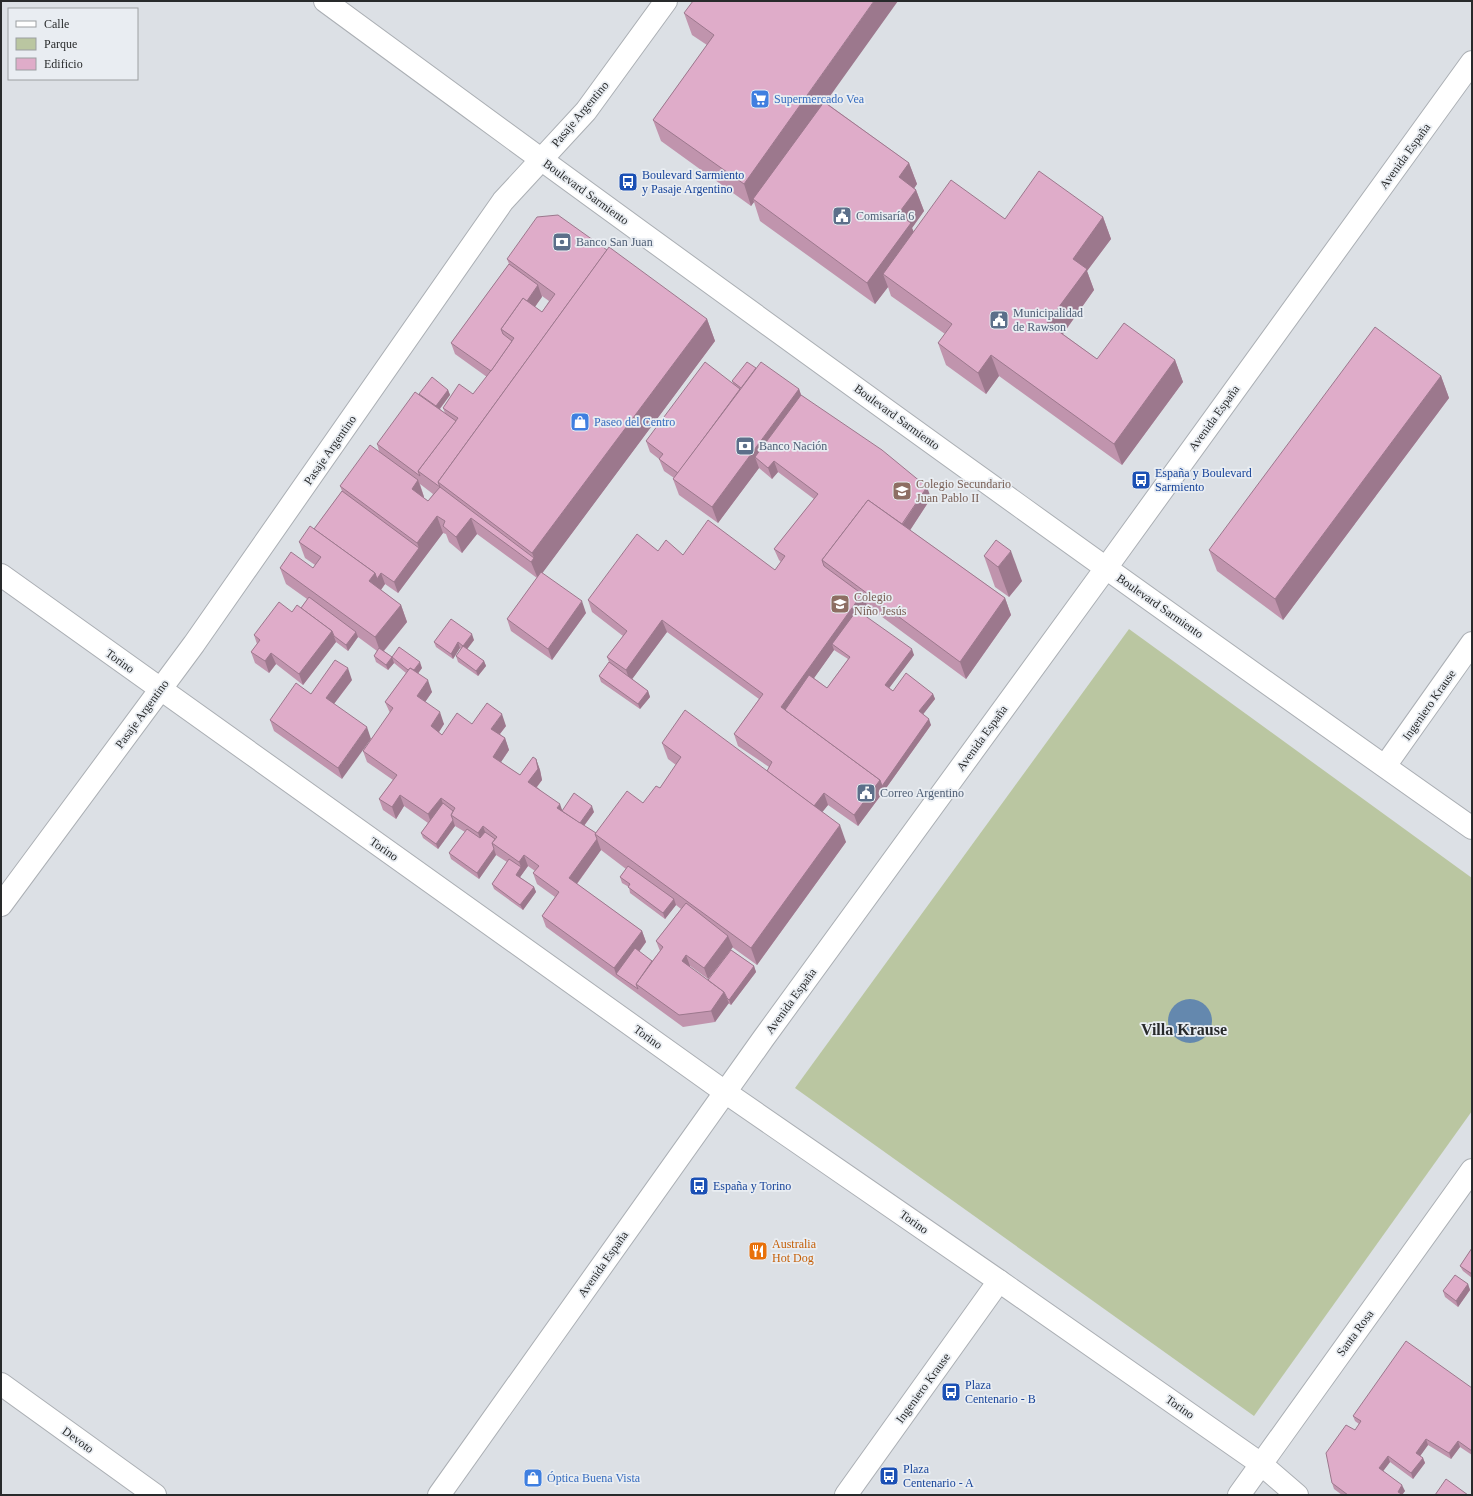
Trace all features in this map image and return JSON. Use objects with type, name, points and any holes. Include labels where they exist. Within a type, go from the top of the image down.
[{"type":"street","name":"Boulevard Sarmiento","points":[[325,1],[541,160],[1106,568],[1472,828]]},
{"type":"street","name":"Pasaje Argentino","points":[[1,905],[199,637],[503,201],[586,111],[666,1]]},
{"type":"street","name":"Avenida España","points":[[439,1495],[725,1092],[1472,62]]},
{"type":"street","name":"Torino","points":[[1,575],[725,1092],[1261,1464],[1297,1495]]},
{"type":"street","name":"Ingeniero Krause","points":[[1385,766],[1472,643]]},
{"type":"street","name":"Santa Rosa","points":[[1239,1495],[1472,1170]]},
{"type":"street","name":"Ingeniero Krause","points":[[846,1495],[999,1281]]},
{"type":"street","name":"Devoto","points":[[1,1384],[155,1495]]},
{"type":"green space","points":[[1129,629],[1472,878],[1472,1111],[1254,1416],[795,1088]]},
{"type":"water","points":[[1190,999],[1202,1003],[1208,1009],[1212,1021],[1208,1033],[1202,1039],[1190,1043],[1178,1039],[1172,1033],[1168,1021],[1172,1009],[1178,1003]]},
{"type":"building","name":"Supermercado Vea","points":[[693,1],[874,1],[744,184],[653,120],[714,35],[684,13]]},
{"type":"building","name":"Comisaría 6","points":[[824,102],[909,163],[899,177],[916,190],[898,214],[911,223],[867,283],[753,199]]},
{"type":"building","name":"Municipalidad de Rawson","points":[[1039,171],[1103,217],[1073,259],[1087,269],[1047,323],[1097,359],[1124,323],[1175,360],[1114,444],[991,355],[978,373],[938,343],[952,324],[883,274],[951,180],[1005,219]]},
{"type":"building","points":[[558,215],[607,250],[438,482],[440,487],[418,471],[458,418],[443,408],[459,384],[473,394],[493,368],[514,338],[501,329],[523,298],[542,312],[555,294],[507,259],[537,217]]},
{"type":"building","name":"Paseo del Centro","points":[[609,247],[707,319],[532,553],[438,482]]},
{"type":"building","points":[[509,264],[538,285],[527,301],[523,298],[501,329],[503,334],[512,341],[491,371],[451,343]]},
{"type":"building","points":[[1375,327],[1441,376],[1275,599],[1209,550]]},
{"type":"building","points":[[705,362],[740,389],[678,473],[659,459],[663,454],[646,441]]},
{"type":"building","points":[[747,362],[756,368],[741,388],[732,381]]},
{"type":"building","name":"Banco Nación","points":[[761,362],[799,389],[712,507],[673,479]]},
{"type":"building","points":[[432,377],[448,390],[436,406],[419,394]]},
{"type":"building","points":[[415,392],[456,421],[418,471],[420,476],[377,444]]},
{"type":"building","points":[[801,395],[882,450],[927,487],[902,524],[868,500],[822,560],[824,566],[862,594],[781,707],[880,780],[854,815],[824,793],[814,806],[767,771],[772,762],[734,734],[763,694],[662,620],[626,670],[607,657],[627,631],[588,600],[637,534],[658,551],[666,540],[683,555],[708,520],[775,570],[785,556],[774,549],[818,494],[774,461],[768,468],[755,457]]},
{"type":"building","points":[[370,445],[418,480],[412,489],[428,501],[440,487],[534,558],[531,562],[471,518],[456,537],[443,526],[445,521],[437,516],[417,543],[340,486]]},
{"type":"building","points":[[342,491],[419,548],[394,582],[381,573],[377,579],[375,573],[314,529]]},
{"type":"building","points":[[868,500],[1005,598],[960,662],[822,560]]},
{"type":"building","points":[[310,526],[375,573],[369,581],[401,605],[375,637],[280,568],[291,552],[313,568],[321,557],[299,542]]},
{"type":"building","points":[[996,540],[1011,551],[998,567],[984,556]]},
{"type":"building","points":[[541,572],[582,601],[548,649],[507,619]]},
{"type":"building","points":[[309,597],[356,632],[346,645],[334,636],[332,631],[301,608]]},
{"type":"building","points":[[279,602],[292,612],[297,605],[332,631],[299,674],[271,653],[265,661],[251,652],[260,640],[254,635]]},
{"type":"building","points":[[857,610],[912,649],[885,685],[893,691],[906,673],[933,694],[919,711],[929,719],[882,786],[880,780],[785,710],[809,675],[827,688],[850,657],[832,644]]},
{"type":"building","points":[[451,619],[472,634],[463,646],[458,642],[451,654],[434,642]]},
{"type":"building","points":[[463,646],[484,661],[476,671],[456,656]]},
{"type":"building","points":[[399,647],[420,662],[414,670],[410,668],[408,670],[392,657]]},
{"type":"building","points":[[379,648],[392,657],[386,665],[374,656]]},
{"type":"building","points":[[335,660],[348,668],[326,698],[367,727],[338,768],[270,720],[296,683],[311,694]]},
{"type":"building","points":[[609,662],[648,691],[638,704],[599,676]]},
{"type":"building","points":[[410,668],[428,680],[417,696],[440,712],[431,726],[442,735],[457,713],[472,724],[487,703],[502,714],[491,729],[505,738],[493,757],[520,775],[533,757],[536,759],[538,769],[528,782],[560,804],[557,808],[596,833],[597,839],[569,878],[642,931],[614,968],[542,916],[559,892],[533,873],[539,866],[524,855],[519,862],[492,843],[497,837],[483,826],[478,833],[451,815],[455,808],[441,798],[428,814],[400,795],[392,807],[379,799],[397,775],[363,751],[393,708],[385,702]]},
{"type":"building","points":[[685,710],[840,825],[751,948],[595,834],[627,791],[643,803],[656,786],[660,788],[681,757],[662,743]]},
{"type":"building","points":[[574,793],[592,806],[580,823],[562,811]]},
{"type":"building","points":[[443,803],[453,811],[451,815],[453,820],[436,844],[421,833]]},
{"type":"building","points":[[467,829],[480,838],[485,832],[495,839],[492,843],[494,849],[477,873],[449,853]]},
{"type":"building","points":[[509,859],[521,867],[516,875],[534,887],[520,905],[492,884]]},
{"type":"building","points":[[628,866],[674,899],[663,913],[628,887],[630,884],[620,877]]},
{"type":"building","points":[[686,903],[728,936],[704,968],[686,955],[682,961],[724,992],[711,1011],[679,1015],[636,984],[663,947],[656,941]]},
{"type":"building","points":[[635,948],[652,961],[636,984],[638,989],[616,974]]},
{"type":"building","points":[[731,950],[754,966],[729,1000],[724,992],[708,980]]},
{"type":"building","points":[[1472,1248],[1472,1274],[1460,1266]]},
{"type":"building","points":[[1455,1275],[1468,1284],[1456,1301],[1443,1291]]},
{"type":"building","points":[[1406,1341],[1472,1388],[1472,1451],[1458,1441],[1449,1453],[1426,1439],[1416,1453],[1423,1458],[1411,1473],[1388,1456],[1379,1468],[1402,1485],[1398,1492],[1403,1495],[1348,1495],[1332,1483],[1326,1453],[1346,1425],[1355,1430],[1361,1421],[1353,1416]]},
{"type":"building","points":[[1446,1479],[1468,1495],[1435,1495]]},
{"type":"place","name":"Supermercado Vea","points":[[760,99]]},
{"type":"place","name":"Boulevard Sarmiento y Pasaje Argentino","points":[[628,182]]},
{"type":"place","name":"Comisaría 6","points":[[842,216]]},
{"type":"place","name":"Banco San Juan","points":[[562,242]]},
{"type":"place","name":"Municipalidad de Rawson","points":[[999,320]]},
{"type":"place","name":"Paseo del Centro","points":[[580,422]]},
{"type":"place","name":"Banco Nación","points":[[745,446]]},
{"type":"place","name":"España y Boulevard Sarmiento","points":[[1141,480]]},
{"type":"place","name":"Colegio Secundario Juan Pablo II","points":[[902,491]]},
{"type":"place","name":"Colegio Niño Jesús","points":[[840,604]]},
{"type":"place","name":"Correo Argentino","points":[[866,793]]},
{"type":"place","name":"España y Torino","points":[[699,1186]]},
{"type":"place","name":"Australia Hot Dog","points":[[758,1251]]},
{"type":"place","name":"Plaza Centenario - B","points":[[951,1392]]},
{"type":"place","name":"Plaza Centenario - A","points":[[889,1476]]},
{"type":"place","name":"Óptica Buena Vista","points":[[533,1478]]},
{"type":"district","name":"Villa Krause","points":[[1184,1029]]}]
